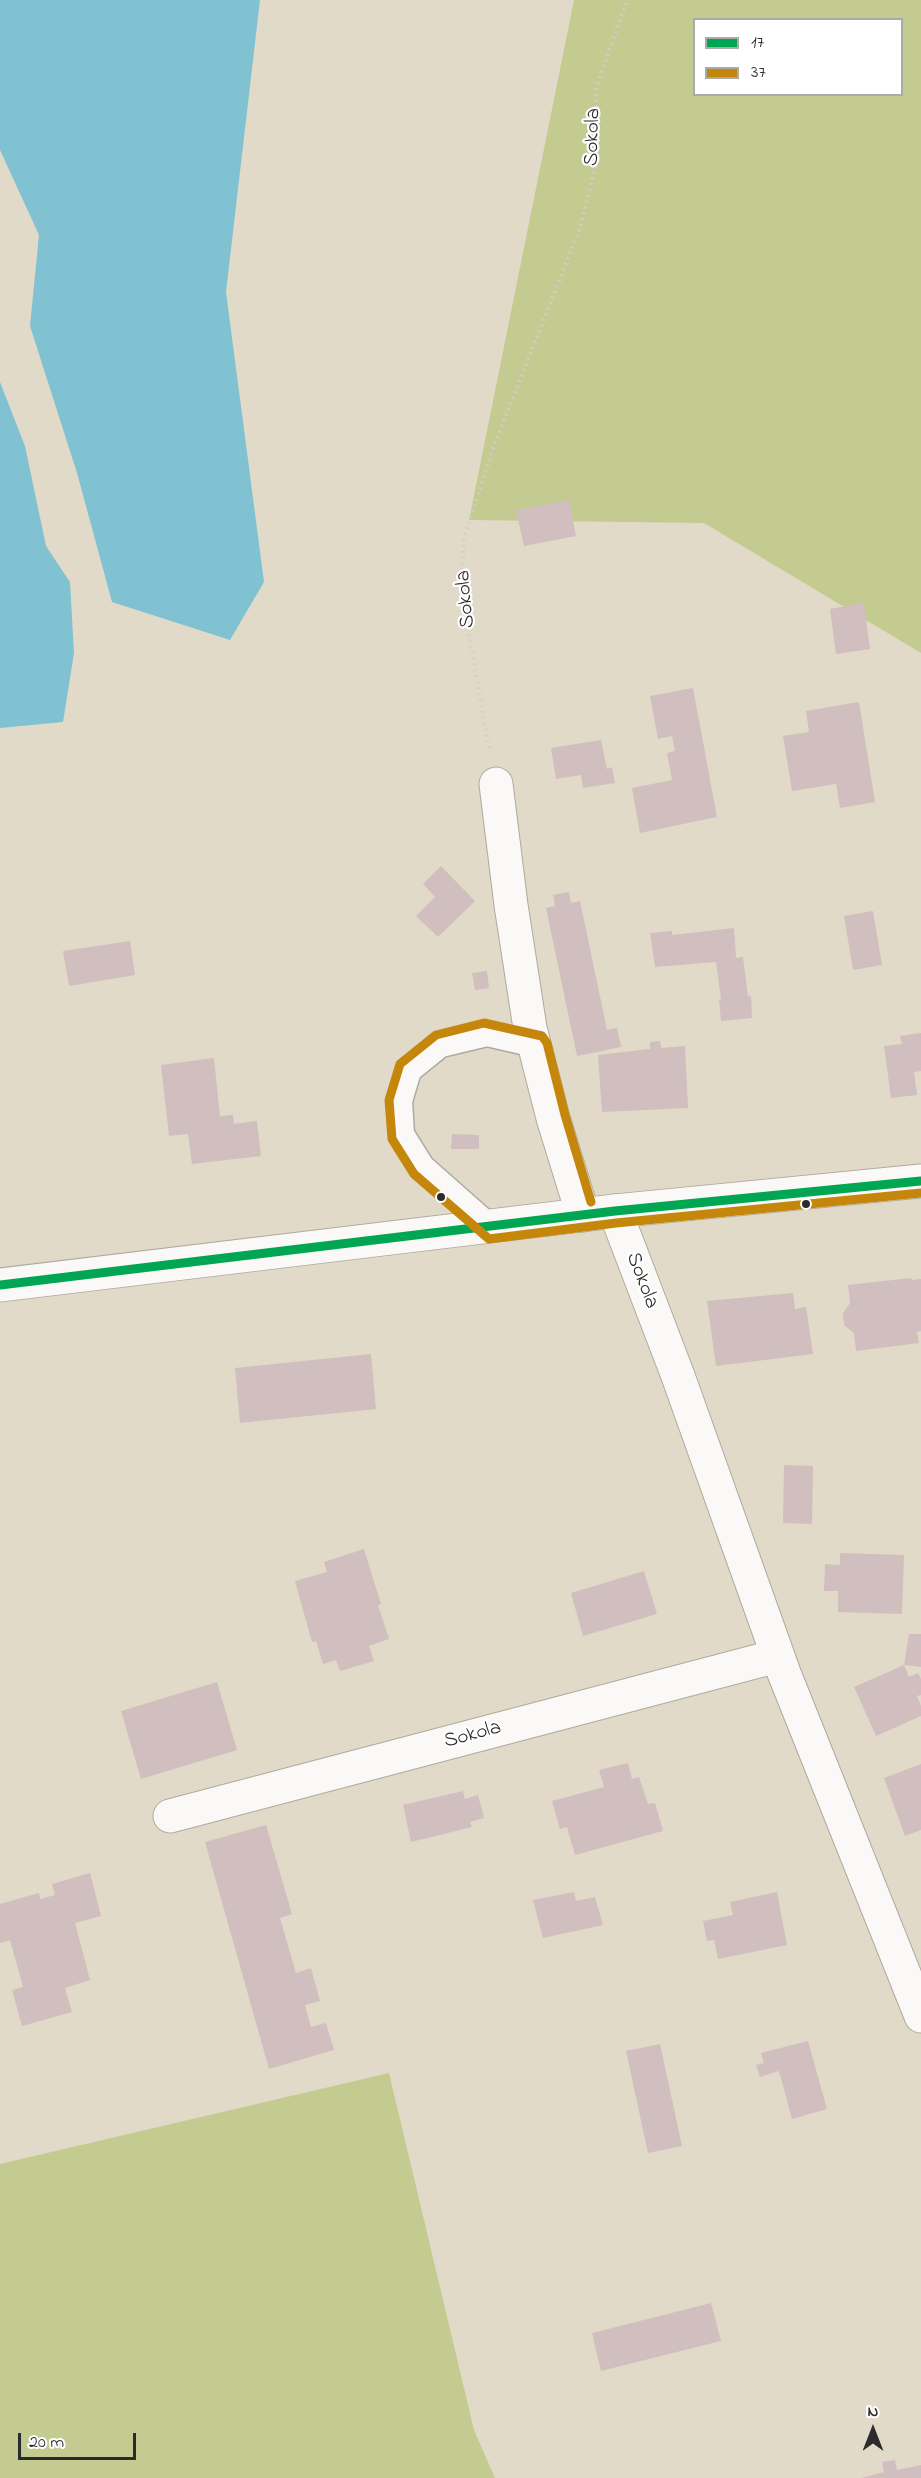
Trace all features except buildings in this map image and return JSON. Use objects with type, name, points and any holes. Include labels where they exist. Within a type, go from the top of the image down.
[{"type":"street","points":[[496,784],[512,916],[535,1046],[553,1118],[583,1215]]},
{"type":"street","points":[[0,1285],[583,1215],[921,1180]]},
{"type":"street","name":"Sokola","points":[[615,1212],[678,1376],[777,1656],[921,2016]]},
{"type":"street","name":"Sokola","points":[[170,1816],[777,1656]]},
{"type":"lane","points":[[492,1227],[423,1166],[403,1134],[401,1101],[410,1071],[441,1046],[487,1035],[535,1046]]},
{"type":"path","name":"Sokola","points":[[496,784],[462,594],[464,539],[492,451],[580,228],[597,161],[596,88],[627,0]]},
{"type":"green space","points":[[574,0],[921,0],[921,653],[704,523],[469,520]]},
{"type":"green space","points":[[389,2073],[474,2430],[495,2478],[0,2478],[0,2164]]},
{"type":"water","points":[[0,0],[260,0],[226,292],[264,582],[230,640],[112,602],[77,473],[30,326],[39,235],[0,150]]},
{"type":"water","points":[[0,382],[25,446],[46,546],[70,582],[74,653],[63,722],[0,728]]},
{"type":"transit line","name":"37","points":[[591,1202],[565,1115],[547,1043],[542,1036],[484,1023],[436,1035],[400,1064],[389,1100],[392,1139],[414,1174],[489,1239],[616,1223],[921,1193]]},
{"type":"transit line","name":"17","points":[[0,1285],[615,1211],[921,1181]]}]
